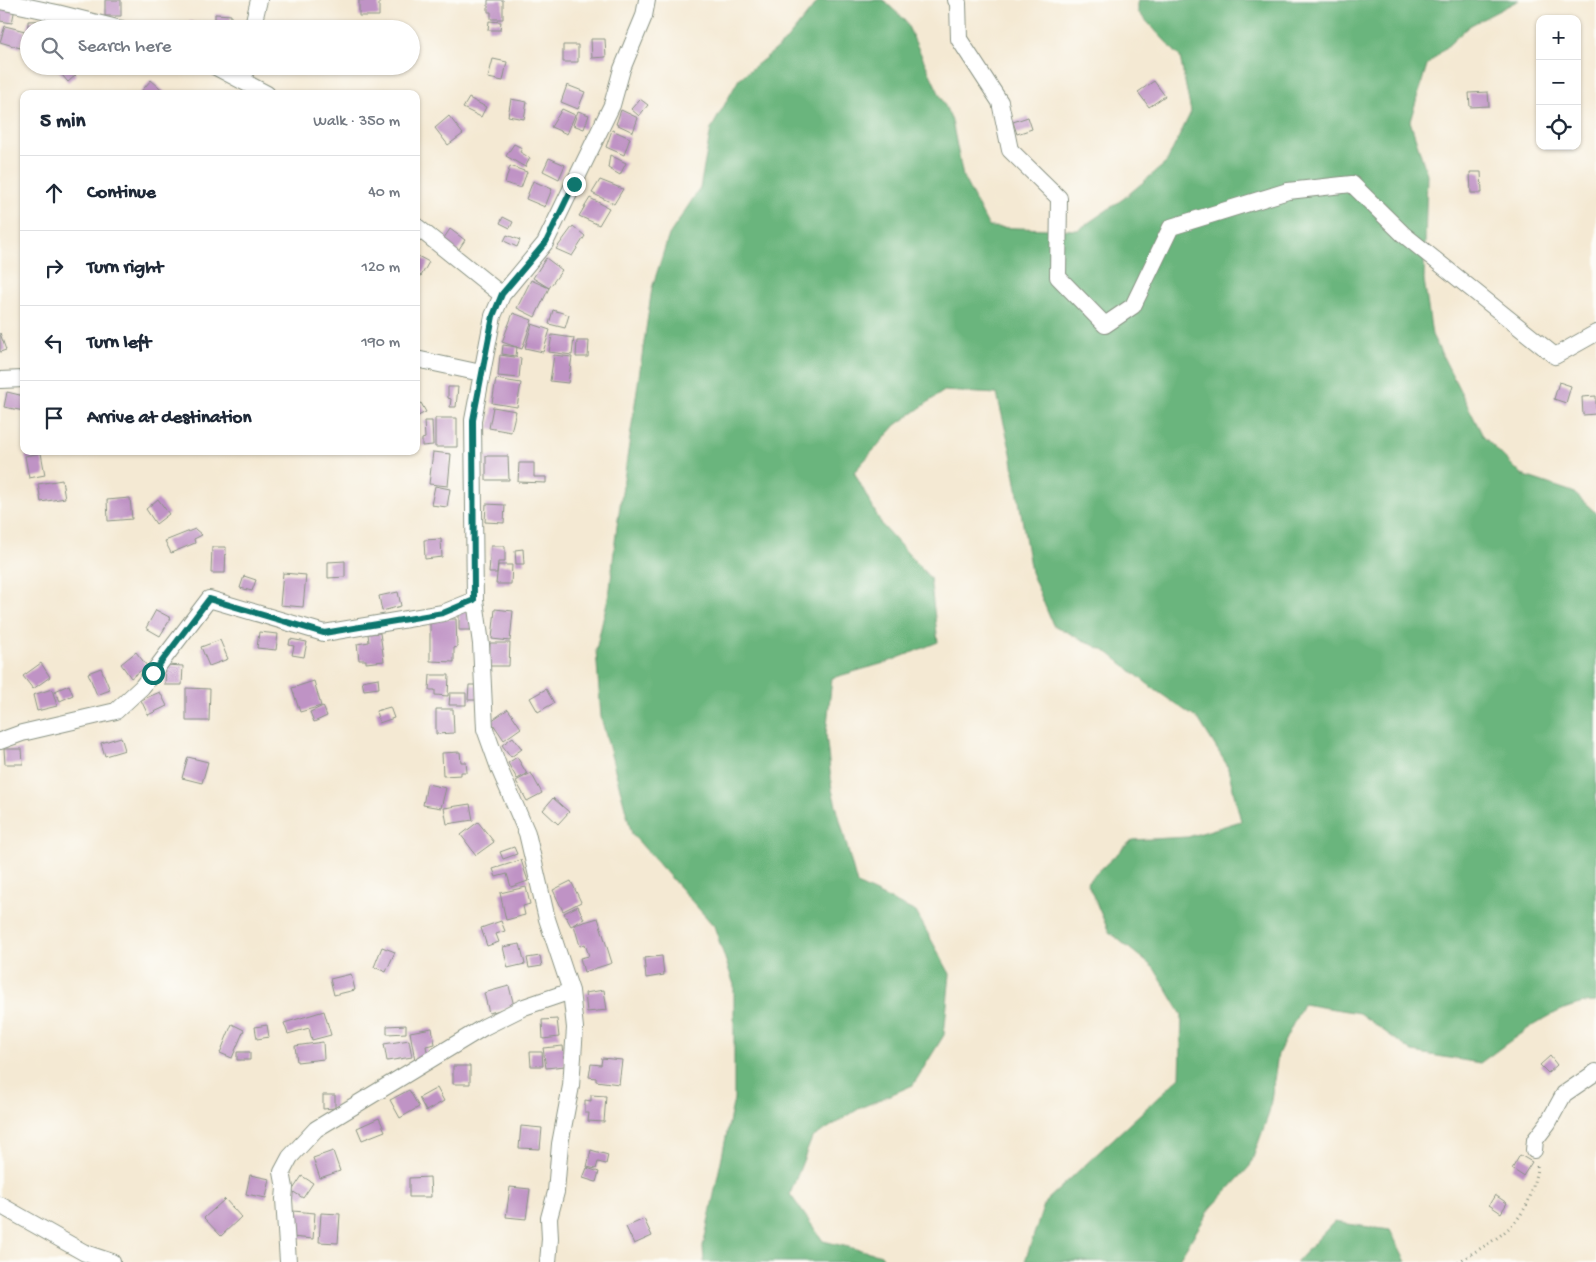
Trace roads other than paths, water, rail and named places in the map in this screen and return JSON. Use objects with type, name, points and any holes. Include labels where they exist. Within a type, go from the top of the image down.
[{"type":"street","points":[[254,20],[259,0]]},
{"type":"street","points":[[548,1262],[549,1218],[556,1192],[560,1144],[566,1121],[574,1055],[571,991],[547,919],[527,833],[499,768],[485,729],[481,644],[474,600],[473,420],[493,316],[502,294],[546,242],[612,105],[622,69],[644,16],[647,0]]},
{"type":"street","points":[[956,0],[958,3],[959,38],[1000,102],[1010,150],[1059,198],[1058,277],[1105,325],[1134,306],[1171,228],[1288,190],[1352,184],[1403,234],[1555,356],[1596,332]]},
{"type":"street","points":[[0,1],[88,20]]},
{"type":"street","points":[[246,75],[263,90]]},
{"type":"street","points":[[420,229],[502,294]]},
{"type":"street","points":[[420,360],[481,373]]},
{"type":"street","points":[[0,380],[20,379]]},
{"type":"street","points":[[0,741],[22,733],[116,711],[142,687],[209,599],[324,633],[443,613],[474,600]]},
{"type":"street","points":[[288,1262],[284,1199],[286,1188],[282,1172],[290,1157],[316,1129],[484,1027],[524,1007],[571,991]]},
{"type":"street","points":[[1534,1150],[1535,1140],[1548,1123],[1564,1094],[1596,1072]]},
{"type":"street","points":[[0,1205],[84,1258],[112,1262]]}]
